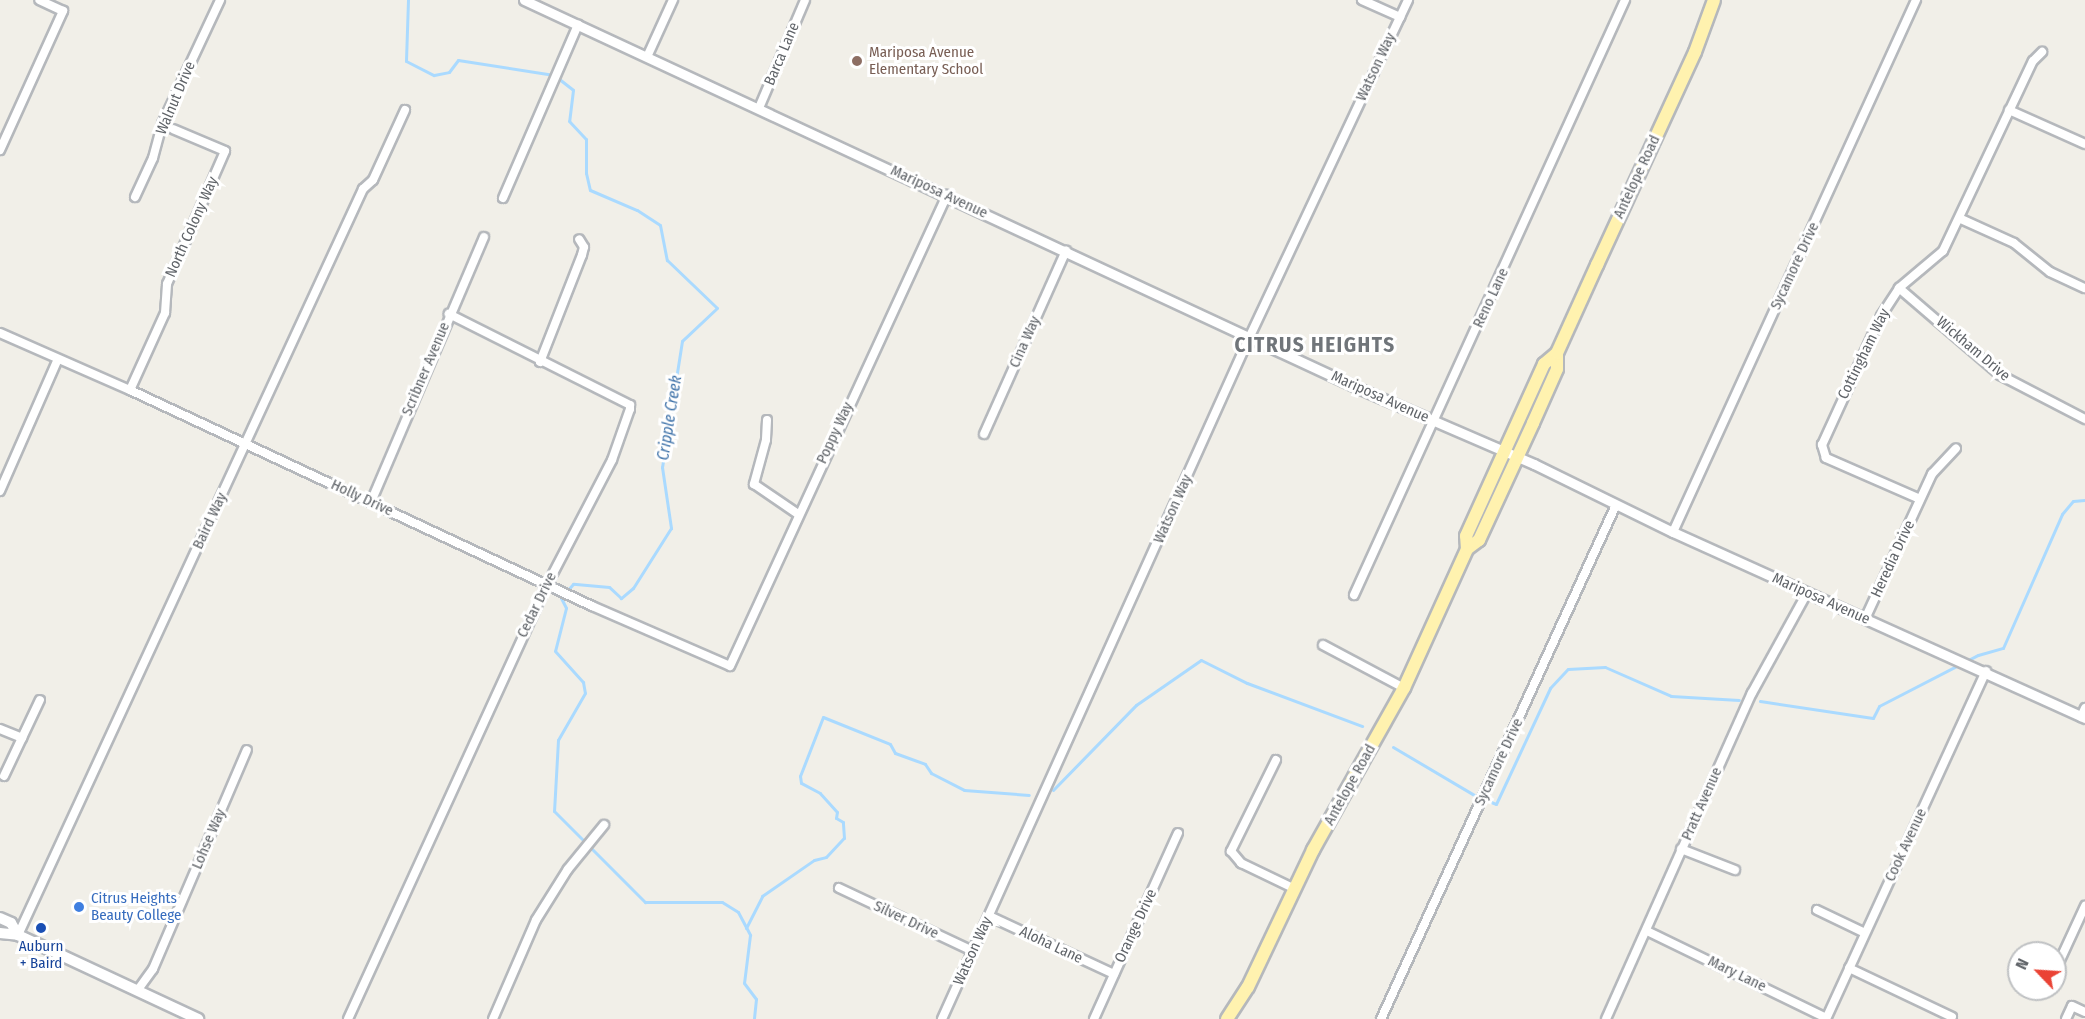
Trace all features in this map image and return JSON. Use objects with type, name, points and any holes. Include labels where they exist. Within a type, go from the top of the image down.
[{"type":"main road","name":"Antelope Road","points":[[1227,1019],[1248,987],[1295,889],[1404,688],[1467,549],[1479,540],[1557,369],[1557,353],[1695,52],[1714,0]]},
{"type":"main road","name":"Antelope Road","points":[[1467,549],[1466,536],[1544,364],[1557,353]]},
{"type":"main road","points":[[0,918],[11,923],[18,935]]},
{"type":"main road","points":[[0,933],[18,935],[198,1019]]},
{"type":"street","points":[[0,150],[63,11],[39,0]]},
{"type":"street","name":"Walnut Drive","points":[[135,197],[153,158],[162,124],[220,0]]},
{"type":"street","name":"Mariposa Avenue","points":[[524,0],[1250,336],[1517,456],[1673,532],[1865,619],[2084,714]]},
{"type":"street","points":[[647,57],[673,0]]},
{"type":"street","name":"Barca Lane","points":[[759,108],[805,0]]},
{"type":"street","points":[[1362,0],[1400,17]]},
{"type":"street","name":"Watson Way","points":[[942,1019],[1250,336],[1408,0]]},
{"type":"street","name":"Reno Lane","points":[[1354,595],[1625,0]]},
{"type":"street","name":"Sycamore Drive","points":[[1673,532],[1916,0]]},
{"type":"street","points":[[503,198],[578,25]]},
{"type":"street","name":"Cottingham Way","points":[[1920,499],[1826,458],[1822,445],[1881,316],[1899,288],[1943,251],[2033,61],[2042,52]]},
{"type":"street","name":"Baird Way","points":[[18,935],[363,189],[373,180],[405,110]]},
{"type":"street","points":[[2009,110],[2085,144]]},
{"type":"street","name":"North Colony Way","points":[[130,390],[165,313],[167,284],[225,151],[173,129]]},
{"type":"street","name":"Poppy Way","points":[[723,664],[730,666],[740,646],[798,514],[947,195]]},
{"type":"street","points":[[1960,219],[2014,243],[2050,272],[2085,288]]},
{"type":"street","name":"Scribner Avenue","points":[[370,502],[484,237]]},
{"type":"street","points":[[449,314],[540,362],[582,255],[584,246],[579,239]]},
{"type":"street","name":"Cina Way","points":[[984,434],[1066,251]]},
{"type":"street","name":"Wickham Drive","points":[[1899,288],[2000,375],[2085,419]]},
{"type":"street","name":"Holly Drive","points":[[0,333],[130,390],[559,591],[723,664]]},
{"type":"street","points":[[0,491],[58,360]]},
{"type":"street","name":"Cedar Drive","points":[[348,1019],[547,585],[612,460],[630,405],[540,362]]},
{"type":"street","points":[[767,420],[766,440],[754,484],[798,514]]},
{"type":"street","name":"Heredia Drive","points":[[1865,619],[1932,474],[1956,448]]},
{"type":"street","name":"Sycamore Drive","points":[[1381,1019],[1616,505]]},
{"type":"street","name":"Pratt Avenue","points":[[1606,1019],[1752,693],[1807,593]]},
{"type":"street","points":[[1323,645],[1404,688]]},
{"type":"street","name":"Cook Avenue","points":[[1826,1018],[1982,669]]},
{"type":"street","points":[[4,776],[39,700]]},
{"type":"street","points":[[0,729],[22,738]]},
{"type":"street","name":"Lohse Way","points":[[137,991],[153,969],[247,750]]},
{"type":"street","points":[[1276,760],[1231,851],[1240,863],[1295,889]]},
{"type":"street","points":[[493,1019],[536,920],[582,852],[604,825]]},
{"type":"street","name":"Orange Drive","points":[[1094,1019],[1178,833]]},
{"type":"street","points":[[1682,849],[1735,870]]},
{"type":"street","name":"Silver Drive","points":[[839,888],[973,951]]},
{"type":"street","points":[[2067,945],[2085,906]]},
{"type":"street","points":[[1817,910],[1865,933]]},
{"type":"street","name":"Aloha Lane","points":[[988,916],[1113,974]]},
{"type":"street","name":"Mary Lane","points":[[1647,931],[1826,1018]]},
{"type":"street","points":[[1849,968],[1952,1017]]},
{"type":"street","points":[[2066,1019],[2072,1006],[2085,1012]]},
{"type":"waterway","name":"Cripple Creek","points":[[408,0],[406,61],[434,75],[449,72],[458,60],[554,75],[573,90],[569,121],[586,139],[586,173],[590,190],[637,210],[660,225],[667,260],[717,308],[682,341],[662,467],[671,528],[633,588],[621,598],[609,587],[573,584],[561,598],[566,608],[555,651],[583,682],[585,693],[558,740],[554,811],[645,902],[722,902],[738,912],[750,935],[744,983],[756,999],[754,1019]]},
{"type":"waterway","points":[[1760,701],[1873,718],[1879,706],[1978,655],[2003,648],[2062,514],[2073,501],[2085,500]]},
{"type":"waterway","points":[[1053,790],[1136,705],[1201,660],[1247,683],[1362,726]]},
{"type":"waterway","points":[[1491,802],[1496,804],[1550,688],[1568,669],[1605,667],[1671,696],[1739,700]]},
{"type":"waterway","points":[[746,928],[762,896],[814,860],[826,857],[844,838],[843,822],[836,818],[837,812],[820,793],[801,783],[800,776],[823,717],[890,744],[895,753],[925,764],[931,773],[964,790],[1029,795]]},
{"type":"waterway","points":[[1393,747],[1476,796]]},
{"type":"place","name":"Mariposa Avenue Elementary School","points":[[857,61]]},
{"type":"place","name":"Citrus Heights Beauty College","points":[[79,907]]},
{"type":"place","name":"Auburn + Baird","points":[[41,928]]},
{"type":"district","name":"CITRUS HEIGHTS","points":[[1315,345]]}]
